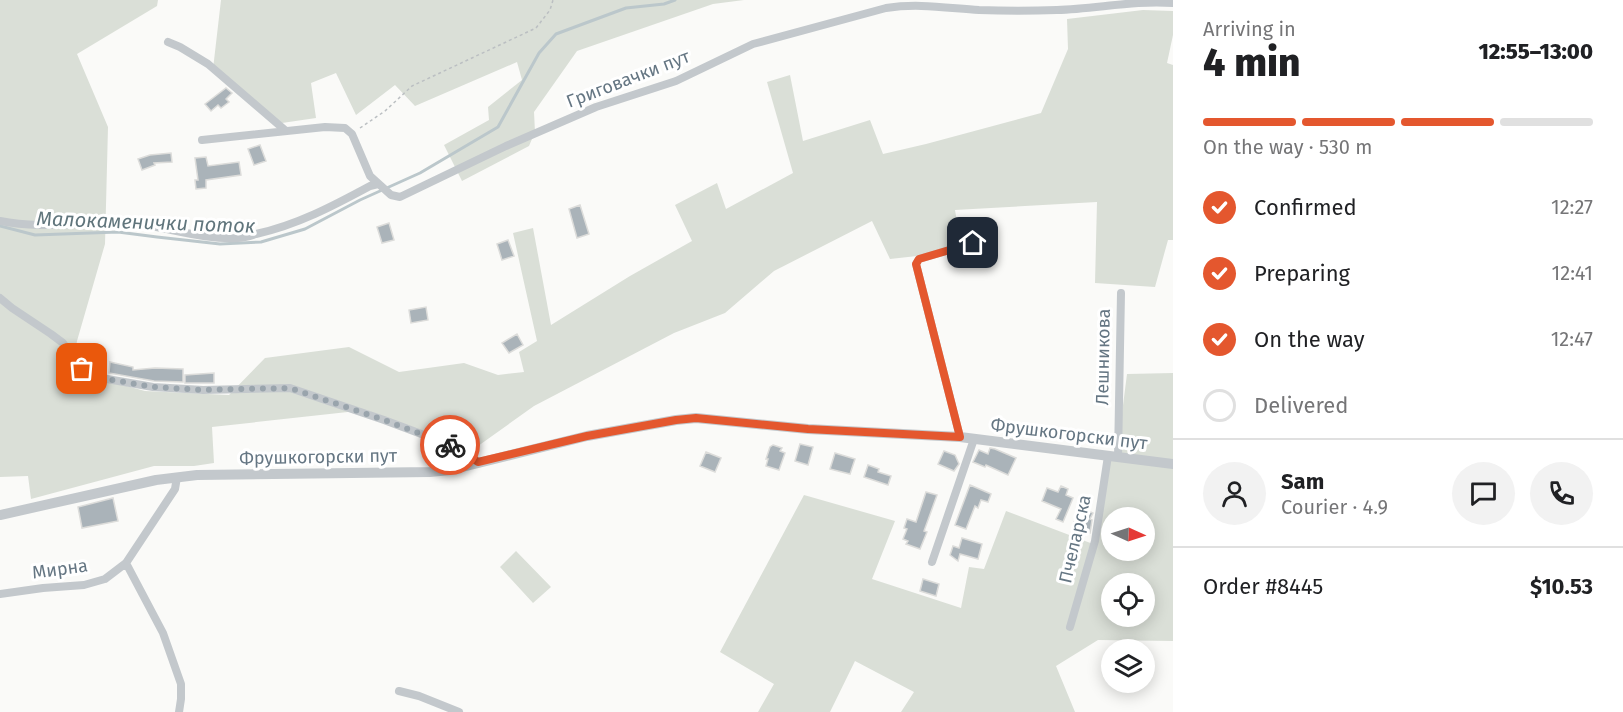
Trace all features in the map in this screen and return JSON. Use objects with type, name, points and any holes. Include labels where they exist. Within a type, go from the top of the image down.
[{"type":"street","name":"Григовачки пут","points":[[352,134],[370,176],[391,195],[403,196],[506,146],[596,107],[676,81],[753,44],[886,8],[926,5],[981,10],[1058,10],[1155,2],[1173,3]]},
{"type":"street","points":[[168,42],[208,64],[286,130]]},
{"type":"street","points":[[202,140],[325,127],[345,128],[352,134]]},
{"type":"street","points":[[0,221],[34,225],[129,223],[196,235],[238,238],[271,231],[303,220],[378,184]]},
{"type":"street","points":[[960,437],[916,264],[919,259],[973,243]]},
{"type":"street","name":"Лешникова","points":[[1113,457],[1121,293]]},
{"type":"street","points":[[0,298],[63,343],[82,369],[107,379],[153,387],[203,390],[290,388],[456,447],[478,462]]},
{"type":"street","name":"Фрушкогорски пут","points":[[0,515],[177,477],[450,470],[587,436],[696,418],[818,430],[960,437],[1173,464]]},
{"type":"street","points":[[932,562],[974,439]]},
{"type":"street","name":"Пчеларска","points":[[1070,627],[1095,541],[1113,457]]},
{"type":"street","name":"Мирна","points":[[0,594],[84,585],[105,579],[126,563],[175,489],[177,477]]},
{"type":"street","points":[[126,563],[162,633],[181,684],[179,712]]},
{"type":"street","points":[[399,691],[419,696],[459,712]]},
{"type":"path","points":[[352,134],[384,111],[412,86],[536,28],[550,10],[553,0]]},
{"type":"shaded area","points":[[0,0],[158,0],[157,6],[77,54],[108,127],[105,244],[77,341],[72,371],[145,391],[229,395],[265,358],[349,347],[399,372],[464,363],[498,375],[524,372],[519,352],[537,341],[513,233],[533,228],[551,325],[692,241],[675,205],[717,183],[726,209],[793,173],[767,82],[790,75],[803,141],[870,120],[883,154],[1041,113],[1068,49],[1067,19],[1143,10],[1173,11],[1173,35],[1167,63],[1173,65],[1173,240],[1168,240],[1155,287],[1095,283],[1097,202],[955,210],[962,251],[890,259],[872,221],[774,271],[725,313],[674,333],[534,406],[471,451],[366,410],[212,427],[214,463],[194,466],[154,466],[31,499],[28,476],[0,477]]},
{"type":"shaded area","points":[[221,0],[744,0],[713,4],[577,51],[534,112],[535,132],[529,146],[462,181],[444,145],[489,120],[488,107],[522,80],[517,62],[415,106],[395,85],[356,115],[336,73],[311,83],[316,118],[282,123],[213,69]]},
{"type":"shaded area","points":[[1173,373],[1173,641],[1101,639],[1056,666],[1075,712],[901,712],[914,692],[855,661],[830,712],[758,712],[774,684],[720,652],[804,495],[895,521],[872,579],[961,608],[969,567],[984,569],[1006,511],[1093,544],[1105,452],[1117,452],[1127,374]]},
{"type":"shaded area","points":[[516,551],[551,587],[533,603],[500,567]]},
{"type":"building","points":[[226,88],[232,93],[226,99],[229,102],[221,108],[218,105],[211,111],[205,104]]},
{"type":"building","points":[[260,145],[266,161],[254,165],[248,149]]},
{"type":"building","points":[[171,153],[172,162],[154,163],[155,165],[142,170],[138,159]]},
{"type":"building","points":[[206,157],[208,166],[239,162],[241,175],[206,180],[206,188],[196,189],[195,180],[198,180],[195,158]]},
{"type":"building","points":[[580,205],[589,234],[577,238],[569,209]]},
{"type":"building","points":[[389,223],[394,240],[382,243],[377,227]]},
{"type":"building","points":[[508,240],[514,256],[502,260],[497,244]]},
{"type":"building","points":[[426,307],[428,320],[411,323],[409,310]]},
{"type":"building","points":[[517,334],[523,345],[509,353],[502,343]]},
{"type":"building","points":[[110,362],[133,367],[133,370],[183,369],[183,382],[154,381],[109,373]]},
{"type":"building","points":[[214,373],[214,383],[185,383],[185,375]]},
{"type":"building","points":[[800,444],[813,447],[808,465],[795,461]]},
{"type":"building","points":[[773,445],[782,448],[780,451],[785,453],[779,470],[766,466],[770,447]]},
{"type":"building","points":[[990,448],[1016,458],[1008,475],[973,462],[979,450],[988,454]]},
{"type":"building","points":[[944,451],[955,455],[959,464],[954,471],[938,464]]},
{"type":"building","points":[[706,452],[721,458],[715,472],[700,466]]},
{"type":"building","points":[[835,453],[855,459],[850,474],[830,469]]},
{"type":"building","points":[[868,465],[879,469],[878,472],[891,476],[888,485],[864,477]]},
{"type":"building","points":[[970,485],[991,494],[988,502],[981,500],[978,508],[975,506],[966,529],[955,525]]},
{"type":"building","points":[[1061,486],[1068,489],[1066,495],[1073,498],[1063,522],[1056,519],[1061,509],[1042,501],[1047,488],[1058,492]]},
{"type":"building","points":[[926,492],[937,495],[920,549],[906,544],[908,541],[903,539],[907,529],[904,528],[907,519],[916,522]]},
{"type":"building","points":[[113,498],[118,521],[82,528],[78,507]]},
{"type":"building","points":[[1084,509],[1093,513],[1090,519],[1092,520],[1090,533],[1073,525],[1074,522],[1078,523]]},
{"type":"building","points":[[962,538],[982,544],[978,559],[960,554],[958,561],[950,555],[953,546],[959,548]]},
{"type":"building","points":[[923,579],[939,584],[936,596],[920,591]]},
{"type":"waterway","name":"Малокаменички поток","points":[[0,226],[35,235],[118,232],[220,244],[261,242],[305,229],[360,200],[420,173],[498,127],[539,53],[556,34],[626,8],[664,4],[675,0]]},
{"type":"way so far","points":[[82,369],[107,379],[153,387],[203,390],[290,388],[450,445]]},
{"type":"route","points":[[450,445],[478,462],[624,428],[696,418],[849,432],[960,437],[916,261],[973,243]]}]
